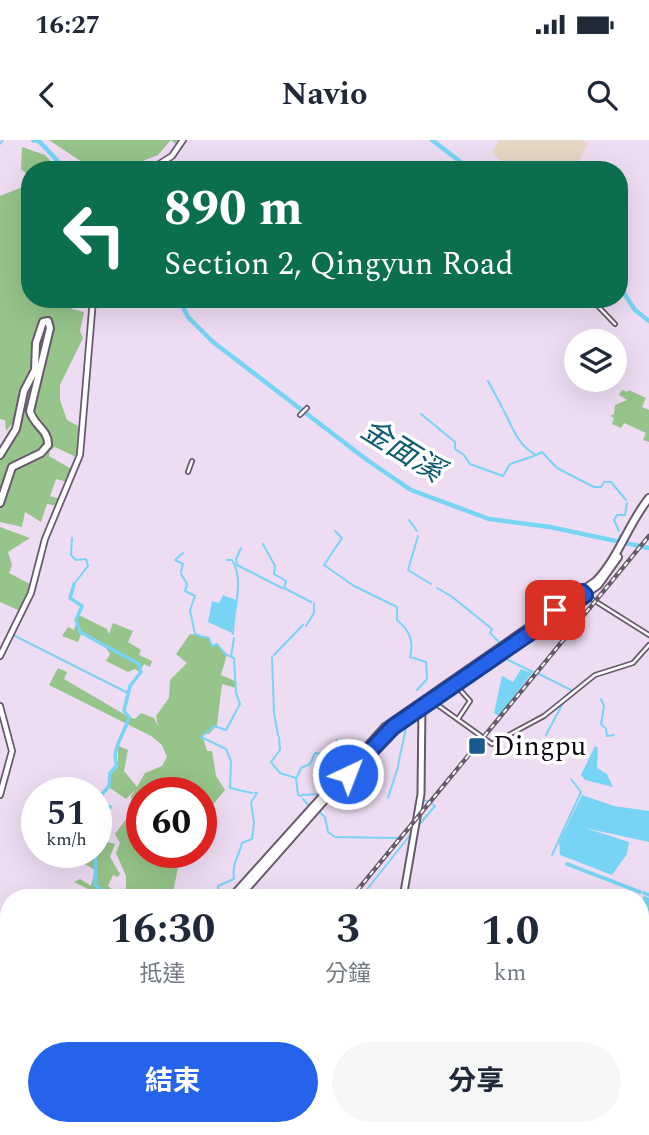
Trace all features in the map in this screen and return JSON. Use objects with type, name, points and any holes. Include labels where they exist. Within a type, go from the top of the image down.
[{"type":"main road","points":[[0,455],[16,429],[24,391],[35,370],[36,343],[42,324],[48,321],[50,328],[30,411],[35,422],[49,437],[48,445],[41,453],[12,467],[0,503]]},
{"type":"main road","points":[[239,889],[383,736],[425,701],[455,684],[584,593],[604,573],[649,498]]},
{"type":"main road","points":[[627,535],[649,504]]},
{"type":"main road","points":[[246,889],[386,727],[584,593]]},
{"type":"main road","points":[[405,889],[420,797],[425,701]]},
{"type":"street","points":[[164,161],[172,156],[183,140]]},
{"type":"street","points":[[0,656],[31,593],[40,553],[80,455],[92,308]]},
{"type":"street","points":[[600,308],[615,324]]},
{"type":"street","points":[[300,415],[307,408]]},
{"type":"street","points":[[188,472],[192,461]]},
{"type":"street","points":[[584,593],[649,635]]},
{"type":"street","points":[[425,701],[458,719],[492,744],[544,716],[595,675],[630,665],[649,645]]},
{"type":"street","points":[[455,684],[470,701],[458,719]]},
{"type":"street","points":[[0,706],[12,748],[0,795]]},
{"type":"street","points":[[353,743],[363,751]]},
{"type":"shaded area","points":[[499,140],[581,140],[588,144],[579,161],[501,161],[492,153]]},
{"type":"green space","points":[[49,140],[171,140],[158,155],[143,161],[80,161]]},
{"type":"green space","points":[[22,147],[45,155],[51,161],[21,161]]},
{"type":"green space","points":[[21,188],[21,308],[72,308],[84,312],[80,331],[83,338],[60,385],[60,400],[67,420],[78,426],[79,452],[76,457],[55,447],[50,451],[49,456],[73,470],[67,482],[56,479],[50,496],[60,499],[58,506],[47,504],[41,522],[25,512],[22,527],[0,522],[0,460],[21,424],[17,418],[6,431],[5,420],[0,419],[0,196]]},
{"type":"green space","points":[[629,390],[646,398],[642,407],[649,410],[649,442],[643,440],[646,433],[624,423],[621,428],[612,424],[614,418],[610,416],[614,414],[615,405],[627,400],[619,395]]},
{"type":"green space","points":[[0,527],[30,538],[8,552],[12,565],[9,573],[30,584],[20,611],[0,602]]},
{"type":"green space","points":[[79,615],[107,629],[109,634],[113,623],[133,631],[128,642],[141,650],[139,655],[152,661],[150,667],[144,664],[139,672],[135,669],[128,672],[106,661],[110,654],[107,650],[82,632],[78,642],[62,636],[68,627],[74,630]]},
{"type":"green space","points":[[190,634],[209,637],[212,646],[218,645],[227,654],[221,675],[235,681],[236,688],[222,684],[217,725],[209,734],[202,734],[207,751],[212,751],[217,777],[143,777],[145,773],[162,766],[167,757],[162,745],[151,736],[49,685],[58,668],[67,672],[64,679],[127,716],[135,719],[141,713],[154,718],[158,726],[156,716],[169,698],[170,680],[187,663],[176,654]]},
{"type":"green space","points":[[118,746],[128,750],[124,771],[129,777],[126,777],[126,799],[112,789],[112,777],[109,777],[118,767]]},
{"type":"green space","points":[[217,778],[225,790],[217,800]]},
{"type":"green space","points":[[126,819],[126,868],[178,868],[174,889],[126,889],[126,876],[116,853],[120,843],[115,834]]},
{"type":"green space","points":[[112,860],[120,874],[118,877],[113,875],[108,886],[112,889],[88,889],[74,882],[80,879],[91,886],[95,870],[92,868],[112,868]]},
{"type":"water","points":[[223,595],[236,600],[232,633],[208,622],[212,601],[219,603]]},
{"type":"water","points":[[521,669],[532,673],[499,716],[494,713],[502,676],[513,682]]},
{"type":"water","points":[[595,746],[598,748],[597,768],[607,774],[613,787],[585,780],[581,775]]},
{"type":"water","points":[[582,795],[614,806],[649,811],[649,842],[585,828],[629,842],[627,854],[612,875],[560,855],[559,842]]},
{"type":"waterway","points":[[0,144],[3,140]]},
{"type":"waterway","name":"金面溪","points":[[33,140],[39,141],[58,161]]},
{"type":"waterway","points":[[432,140],[459,161]]},
{"type":"waterway","points":[[628,299],[635,310],[649,321]]},
{"type":"waterway","name":"金面溪","points":[[184,308],[188,317],[213,342],[367,460],[411,490],[489,519],[550,527],[649,548]]},
{"type":"waterway","points":[[488,381],[502,407]]},
{"type":"waterway","points":[[503,409],[516,435],[529,451],[536,455],[542,452],[557,468],[594,487],[611,482],[626,500]]},
{"type":"waterway","points":[[421,414],[455,442],[455,449],[464,455],[470,464],[503,476],[510,464],[534,456]]},
{"type":"waterway","points":[[619,531],[614,520],[617,515],[625,515],[627,503]]},
{"type":"waterway","points":[[409,520],[417,531]]},
{"type":"waterway","points":[[335,531],[342,538],[324,565],[354,586],[397,607],[397,620],[408,632],[411,641],[410,657],[426,662],[427,679],[417,690]]},
{"type":"waterway","name":"金面溪","points":[[618,542],[620,535]]},
{"type":"waterway","points":[[418,536],[408,570],[431,584]]},
{"type":"waterway","points":[[72,538],[71,555],[76,560],[86,559],[88,566],[74,584]]},
{"type":"waterway","points":[[263,544],[275,566],[274,574],[286,581],[284,588],[311,602]]},
{"type":"waterway","points":[[241,548],[236,559],[237,565],[282,588]]},
{"type":"waterway","points":[[181,572],[183,564],[175,560],[183,553]]},
{"type":"waterway","points":[[227,560],[232,560],[238,577],[233,634]]},
{"type":"waterway","points":[[181,574],[187,584],[185,591],[195,596],[190,610],[195,634],[203,637]]},
{"type":"waterway","points":[[74,584],[70,598],[82,606],[76,620],[80,632],[139,664],[141,672],[130,686],[124,711],[129,717],[115,754],[117,765],[110,777]]},
{"type":"waterway","points":[[437,588],[492,629],[490,633],[501,644]]},
{"type":"waterway","points":[[306,626],[314,613],[314,603]]},
{"type":"waterway","points":[[274,655],[303,625]]},
{"type":"waterway","points":[[13,635],[128,693]]},
{"type":"waterway","points":[[205,637],[209,638],[212,646],[217,644],[225,654],[234,658],[236,693],[240,704],[226,730],[214,726],[201,737],[226,749],[231,761],[230,788],[252,793]]},
{"type":"waterway","points":[[231,657],[234,638]]},
{"type":"waterway","points":[[272,657],[274,713],[278,735]]},
{"type":"waterway","points":[[508,660],[535,673]]},
{"type":"waterway","points":[[539,674],[573,691]]},
{"type":"waterway","points":[[601,699],[604,706],[601,724],[606,729],[607,736],[614,735]]},
{"type":"waterway","points":[[546,735],[563,703]]},
{"type":"waterway","points":[[398,765],[408,719]]},
{"type":"waterway","points":[[279,737],[280,750],[271,762],[280,773],[296,778],[298,795],[301,796]]},
{"type":"waterway","points":[[297,777],[301,768],[310,764],[315,753],[327,755],[337,740]]},
{"type":"waterway","points":[[388,798],[398,767]]},
{"type":"waterway","points":[[552,855],[581,792],[571,779]]},
{"type":"waterway","points":[[302,795],[320,794]]},
{"type":"waterway","points":[[218,889],[218,886],[234,879],[235,864],[242,843],[252,839],[254,823],[251,802],[256,795]]},
{"type":"waterway","points":[[303,799],[309,806]]},
{"type":"waterway","points":[[423,800],[430,802]]},
{"type":"waterway","points":[[418,826],[435,806],[432,804]]},
{"type":"waterway","points":[[319,812],[325,817],[328,832],[335,837],[397,838]]},
{"type":"waterway","points":[[367,889],[411,834]]},
{"type":"waterway","points":[[567,864],[632,889]]},
{"type":"waterway","points":[[95,868],[95,885],[100,889]]},
{"type":"railway","points":[[358,889],[649,536]]},
{"type":"place","name":"Dingpu","points":[[477,746]]},
{"type":"route","points":[[348,774],[393,727],[585,595],[582,592],[555,610]]}]
